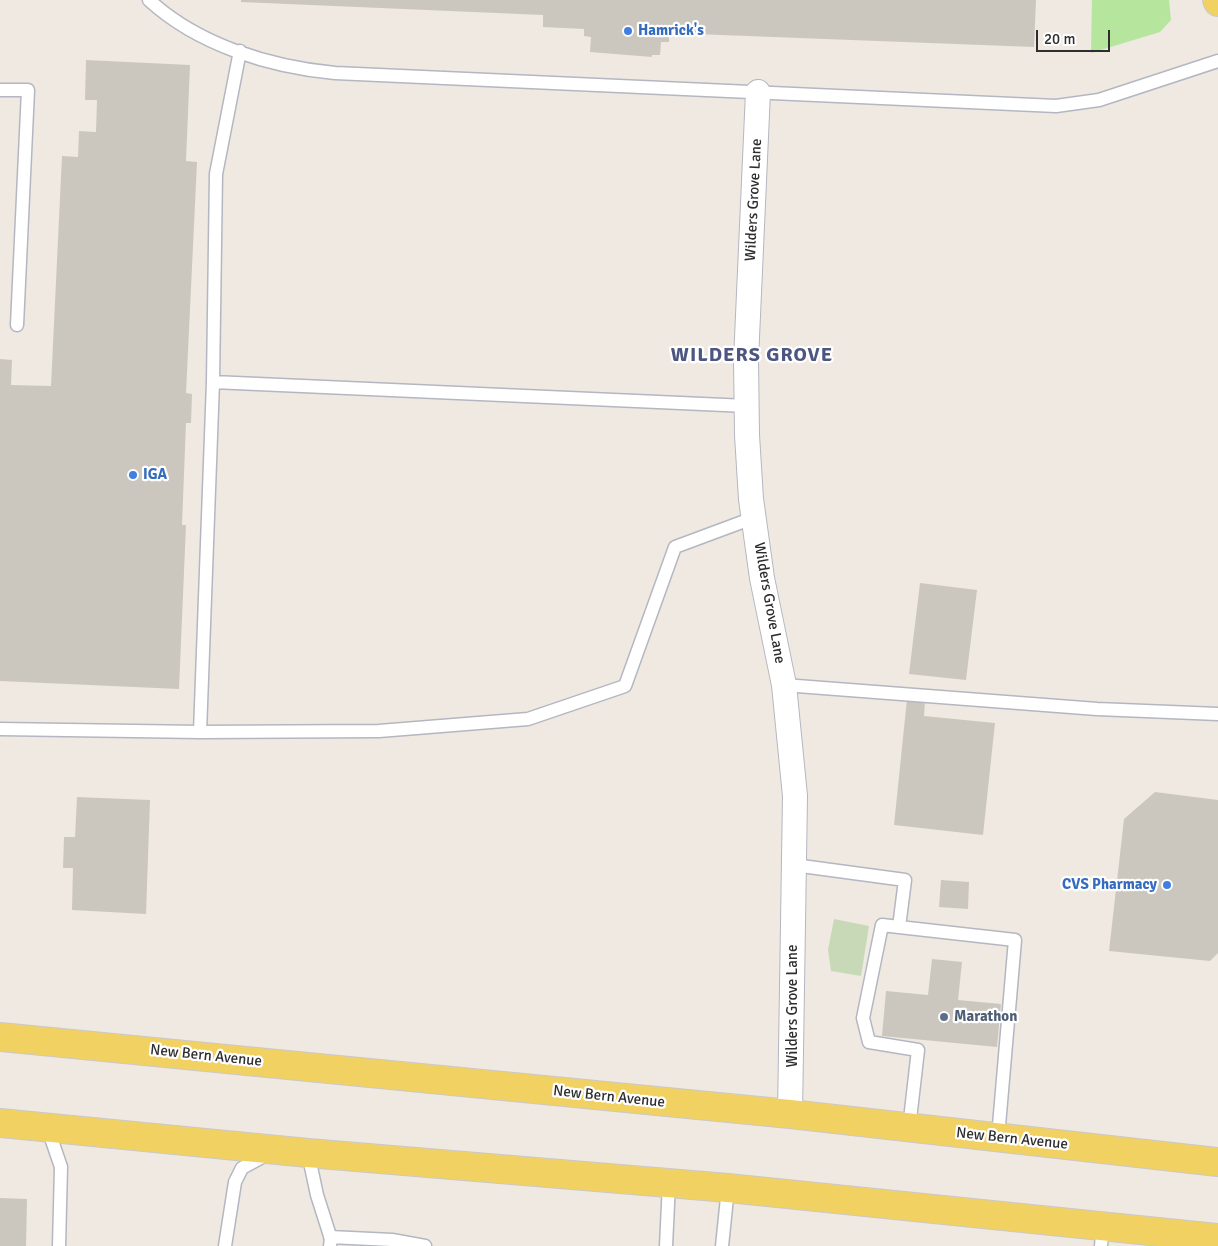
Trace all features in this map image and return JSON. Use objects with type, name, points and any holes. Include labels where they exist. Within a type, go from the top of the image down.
[{"type":"main road","name":"New Bern Avenue","points":[[0,1037],[790,1114],[1218,1162]]},
{"type":"main road","points":[[0,1123],[308,1153],[728,1188],[1102,1236],[1218,1238]]},
{"type":"street","name":"Wilders Grove Lane","points":[[758,92],[746,360],[746,435],[762,578],[784,684],[795,796],[790,1114]]},
{"type":"lane","points":[[149,0],[198,35],[274,63],[326,72],[1056,106],[1099,100],[1218,61]]},
{"type":"lane","points":[[200,732],[213,382],[216,174],[240,51]]},
{"type":"lane","points":[[0,90],[28,90],[17,325]]},
{"type":"lane","points":[[213,382],[746,406]]},
{"type":"lane","points":[[0,729],[200,732],[380,731],[528,719],[625,686],[675,547],[754,518]]},
{"type":"lane","points":[[784,684],[1097,709],[1218,714]]},
{"type":"lane","points":[[794,865],[905,880],[899,927]]},
{"type":"lane","points":[[909,1128],[918,1050],[869,1042],[863,1018],[882,925],[1015,940],[998,1137]]},
{"type":"lane","points":[[48,1128],[61,1167],[60,1246]]},
{"type":"lane","points":[[225,1246],[235,1182],[242,1168],[276,1150]]},
{"type":"lane","points":[[308,1153],[330,1241],[392,1240],[425,1246]]},
{"type":"lane","points":[[666,1246],[669,1183]]},
{"type":"lane","points":[[722,1246],[728,1188]]},
{"type":"green space","points":[[1092,0],[1169,0],[1171,20],[1160,32],[1091,53]]},
{"type":"green space","points":[[834,919],[869,926],[861,976],[831,971],[828,950]]},
{"type":"building","points":[[241,0],[1036,0],[1034,47],[669,33],[669,42],[661,42],[660,55],[652,55],[652,57],[590,52],[591,37],[584,36],[584,29],[543,27],[543,15],[241,2]]},
{"type":"building","points":[[86,60],[190,65],[186,161],[197,162],[186,393],[192,394],[191,423],[186,423],[182,525],[186,525],[179,689],[0,681],[0,359],[12,360],[11,385],[51,386],[62,156],[78,157],[79,131],[96,132],[97,100],[85,100]]},
{"type":"building","points":[[920,583],[977,590],[966,680],[909,674]]},
{"type":"building","points":[[907,699],[925,701],[924,716],[995,723],[983,835],[894,825]]},
{"type":"building","name":"CVS Pharmacy","points":[[1155,792],[1218,800],[1218,953],[1210,961],[1109,951],[1124,819]]},
{"type":"building","points":[[77,797],[150,800],[146,914],[72,910],[73,868],[63,868],[64,837],[75,837]]},
{"type":"building","points":[[941,880],[969,882],[968,909],[939,907]]},
{"type":"building","points":[[932,959],[962,962],[958,1000],[1001,1004],[997,1047],[882,1036],[886,991],[928,995]]},
{"type":"building","points":[[0,1198],[27,1199],[26,1246],[0,1246]]},
{"type":"place","name":"Hamrick's","points":[[628,31]]},
{"type":"place","name":"IGA","points":[[133,475]]},
{"type":"place","name":"CVS Pharmacy","points":[[1167,885]]},
{"type":"place","name":"Marathon","points":[[944,1017]]},
{"type":"district","name":"WILDERS GROVE","points":[[752,356]]}]
